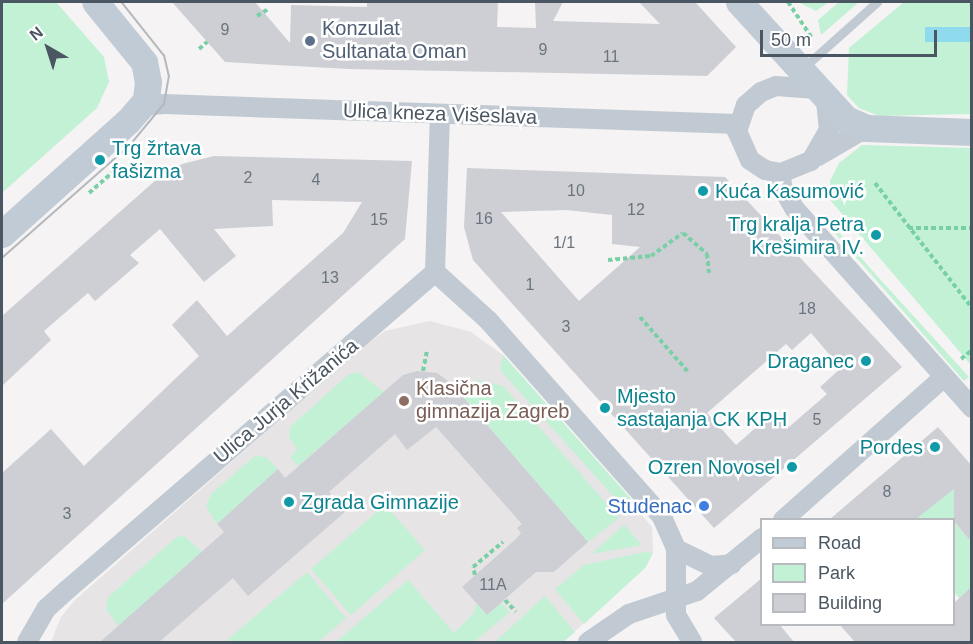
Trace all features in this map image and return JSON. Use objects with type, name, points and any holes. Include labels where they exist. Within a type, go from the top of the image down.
[{"type":"main road","points":[[2,234],[142,106],[148,93],[144,62],[96,2]]},
{"type":"main road","points":[[739,2],[814,87],[846,119],[866,128],[972,132]]},
{"type":"street","points":[[811,161],[829,130],[814,87],[793,85],[761,92],[746,105],[738,124],[738,140],[750,160],[765,170],[781,173],[793,172],[811,161],[838,140],[866,128]]},
{"type":"street","name":"Ulica kneza Višeslava","points":[[142,106],[164,104],[738,124]]},
{"type":"street","points":[[440,114],[435,272],[488,320],[662,517],[676,549],[673,600],[678,622],[692,642]]},
{"type":"street","points":[[781,173],[782,187],[794,208],[972,408]]},
{"type":"street","name":"Ulica Jurja Križanića","points":[[27,642],[47,608],[62,594],[435,272]]},
{"type":"street","points":[[784,518],[944,377]]},
{"type":"street","points":[[588,642],[629,614],[697,591],[760,540]]},
{"type":"street","points":[[676,549],[711,566],[732,564]]},
{"type":"lane","points":[[814,87],[878,2]]},
{"type":"path","points":[[788,2],[796,11],[800,25],[815,41]]},
{"type":"path","points":[[257,16],[268,9]]},
{"type":"path","points":[[199,49],[207,42]]},
{"type":"path","points":[[87,195],[122,164]]},
{"type":"path","points":[[875,183],[972,308]]},
{"type":"path","points":[[908,228],[972,228]]},
{"type":"path","points":[[608,260],[651,256],[683,233],[707,254],[709,273]]},
{"type":"path","points":[[640,316],[689,373]]},
{"type":"path","points":[[961,359],[972,350]]},
{"type":"path","points":[[423,371],[427,351]]},
{"type":"path","points":[[476,575],[473,567],[503,542]]},
{"type":"path","points":[[505,600],[516,612]]},
{"type":"shaded area","points":[[430,321],[471,332],[503,355],[652,527],[653,553],[645,568],[563,642],[51,642],[61,617],[75,600],[361,348],[385,331]]},
{"type":"green space","points":[[2,2],[56,2],[104,57],[109,82],[97,108],[2,193]]},
{"type":"green space","points":[[798,2],[829,2],[816,11]]},
{"type":"green space","points":[[839,2],[859,2],[821,35],[818,20]]},
{"type":"green space","points":[[904,2],[971,2],[971,114],[879,116],[859,108],[847,95],[849,48]]},
{"type":"green space","points":[[862,145],[971,148],[971,365],[831,201],[830,181],[839,163]]},
{"type":"green space","points":[[829,221],[969,377],[964,381],[827,224]]},
{"type":"green space","points":[[503,355],[632,500],[623,507],[500,370]]},
{"type":"green space","points":[[358,372],[384,392],[298,466],[290,457],[297,450],[289,437],[290,427],[348,375]]},
{"type":"green space","points":[[478,380],[503,386],[619,518],[588,542],[460,393]]},
{"type":"green space","points":[[255,456],[266,457],[278,469],[217,524],[206,507],[211,494]]},
{"type":"green space","points":[[947,481],[963,502],[954,510],[959,516],[955,520],[955,518],[917,518]]},
{"type":"green space","points":[[385,505],[425,550],[351,615],[311,569]]},
{"type":"green space","points":[[955,522],[971,542],[971,593],[968,590],[959,598],[955,593]]},
{"type":"green space","points":[[624,525],[642,545],[591,554]]},
{"type":"green space","points":[[184,536],[202,552],[118,626],[106,609],[108,597],[177,537]]},
{"type":"green space","points":[[645,552],[653,553],[645,568],[584,624],[555,589],[584,565]]},
{"type":"green space","points":[[307,572],[346,618],[318,642],[225,642]]},
{"type":"green space","points":[[408,580],[454,633],[474,613],[476,603],[487,615],[501,603],[510,612],[474,642],[336,642]]},
{"type":"green space","points":[[545,596],[575,632],[563,642],[495,642]]},
{"type":"water","points":[[925,27],[971,27],[971,42],[925,42]]},
{"type":"building","points":[[172,2],[255,2],[290,43],[291,5],[367,7],[367,2],[498,2],[497,27],[536,28],[535,2],[563,2],[553,21],[660,24],[639,2],[695,2],[736,47],[707,76],[349,69],[225,62]]},
{"type":"building","points":[[214,156],[412,161],[405,239],[2,604],[2,473],[51,429],[84,466],[199,356],[172,325],[197,300],[227,336],[343,233],[362,202],[272,200],[273,226],[214,229],[236,256],[204,282],[160,229],[130,255],[139,263],[95,301],[88,293],[44,331],[51,340],[2,386],[2,316],[157,179],[182,164]]},
{"type":"building","points":[[467,168],[725,177],[902,367],[714,528],[473,260],[464,227]],"holes":[[[566,210],[612,215],[612,244],[640,247],[579,301],[501,212]],[[811,333],[841,368],[820,387],[827,394],[789,427],[775,411],[736,445],[707,413],[786,344],[792,350]]]},
{"type":"building","name":"Zgrada Gimnazije","points":[[417,371],[437,373],[451,383],[588,542],[554,572],[536,572],[487,615],[462,587],[516,539],[521,533],[517,528],[522,524],[436,427],[407,450],[395,434],[329,492],[345,512],[248,596],[233,578],[159,642],[100,642],[224,532],[217,524],[278,469],[285,478],[403,375]]},
{"type":"building","points":[[938,427],[972,466],[972,543],[955,522],[954,489],[917,518],[831,518]]},
{"type":"building","points":[[760,580],[760,626],[781,626],[794,642],[736,642],[714,618]]},
{"type":"building","points":[[972,586],[972,642],[855,642],[841,626],[955,626],[955,602]]},
{"type":"tram line","points":[[2,258],[130,145],[164,104],[169,77],[164,56],[121,2]]},
{"type":"place","name":"Konzulat Sultanata Oman","points":[[310,41]]},
{"type":"place","name":"Trg žrtava fašizma","points":[[100,160]]},
{"type":"place","name":"Kuća Kasumović","points":[[703,191]]},
{"type":"place","name":"Trg kralja Petra Krešimira IV.","points":[[876,235]]},
{"type":"place","name":"Draganec","points":[[866,361]]},
{"type":"place","name":"Klasična gimnazija Zagreb","points":[[404,401]]},
{"type":"place","name":"Mjesto sastajanja CK KPH","points":[[605,408]]},
{"type":"place","name":"Pordes","points":[[935,447]]},
{"type":"place","name":"Ozren Novosel","points":[[792,467]]},
{"type":"place","name":"Zgrada Gimnazije","points":[[289,502]]},
{"type":"place","name":"Studenac","points":[[704,506]]}]
